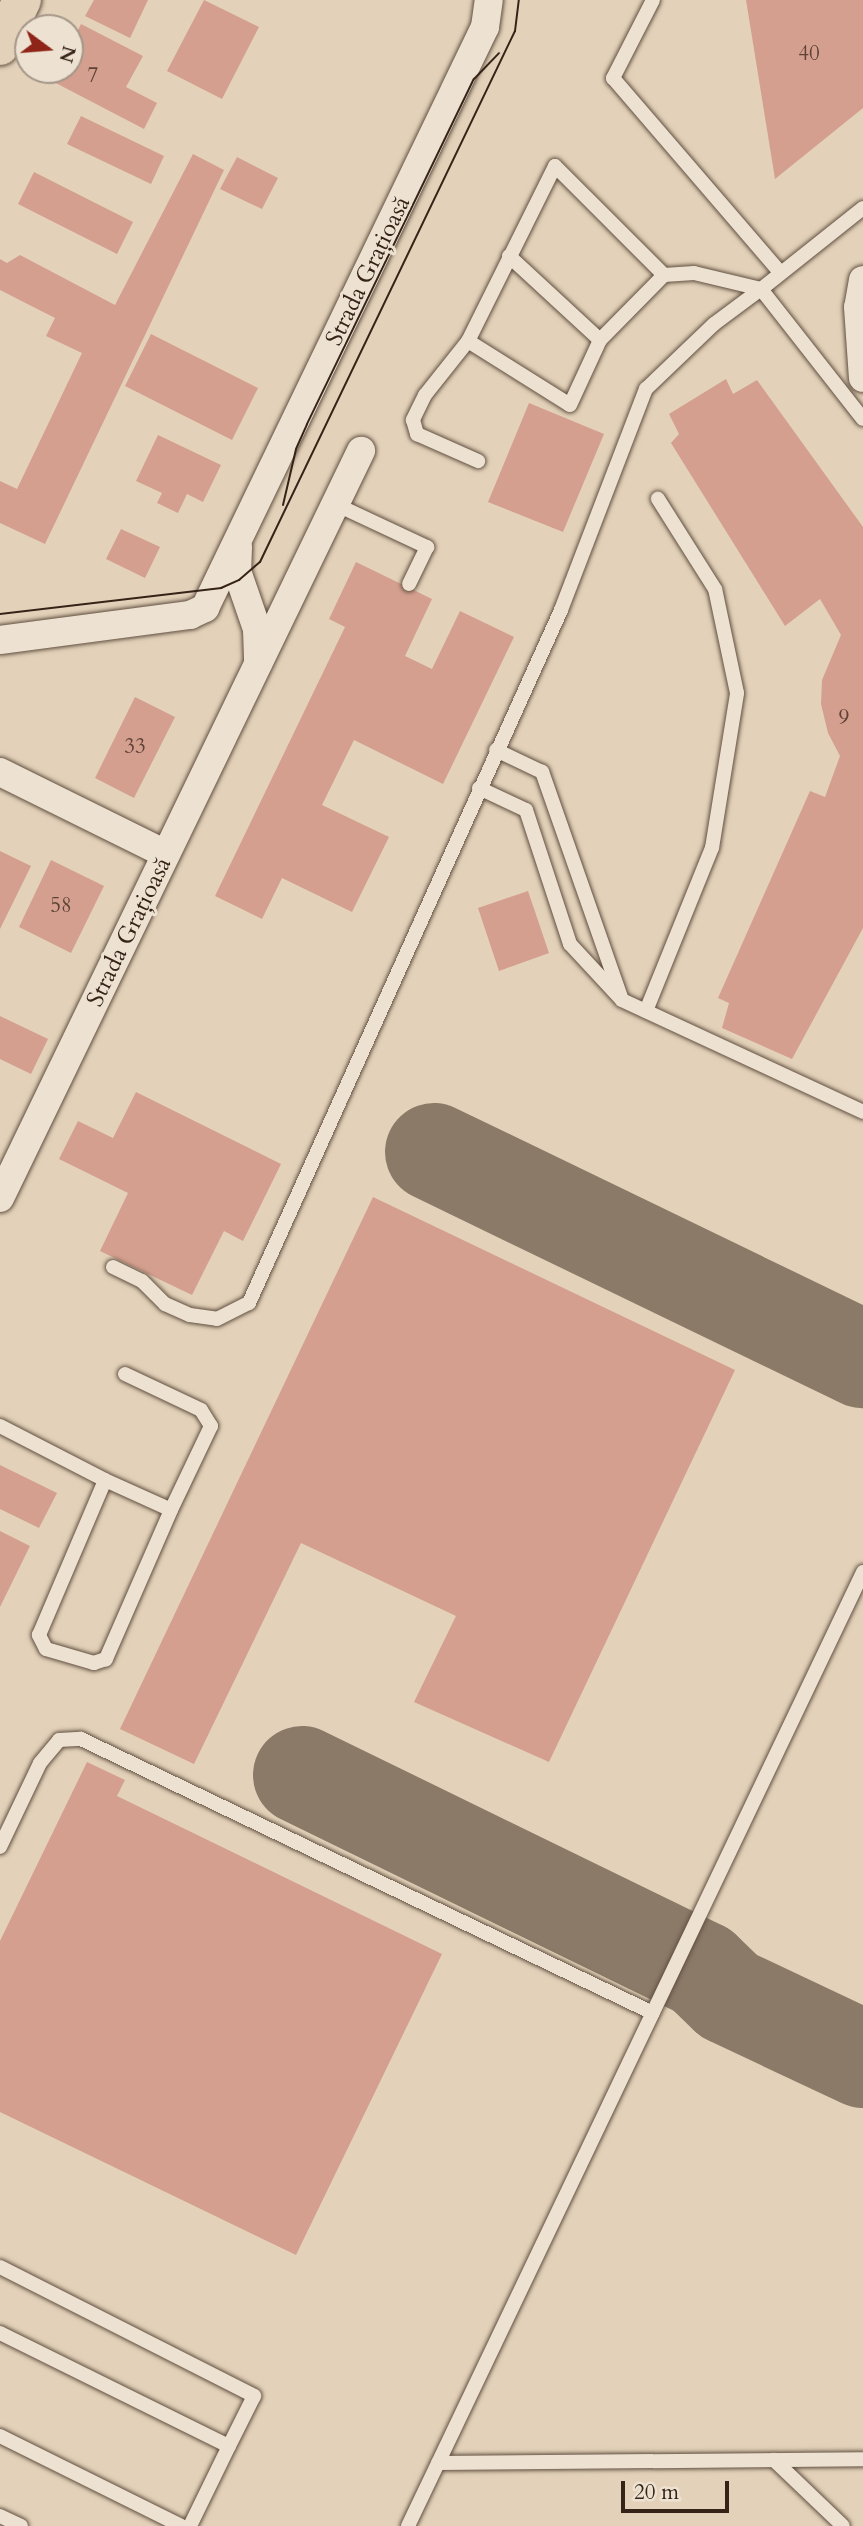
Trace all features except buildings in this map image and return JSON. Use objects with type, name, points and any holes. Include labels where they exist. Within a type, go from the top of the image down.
[{"type":"main road","points":[[0,46],[22,0]]},
{"type":"street","name":"Strada Grațioasă","points":[[0,640],[195,613],[209,601],[485,27],[489,0]]},
{"type":"street","points":[[863,280],[858,307],[863,377]]},
{"type":"street","name":"Strada Grațioasă","points":[[0,1198],[361,451]]},
{"type":"street","name":"Strada Grațioasă","points":[[239,540],[237,571],[257,629],[258,666]]},
{"type":"street","points":[[0,772],[166,854]]},
{"type":"lane","points":[[653,0],[613,78],[781,272]]},
{"type":"lane","points":[[478,461],[417,434],[414,421],[425,395],[468,341],[555,166],[664,275]]},
{"type":"lane","points":[[113,1268],[142,1281],[164,1304],[190,1315],[217,1319],[249,1303],[561,610],[646,389],[714,324],[863,208]]},
{"type":"lane","points":[[509,256],[600,340]]},
{"type":"lane","points":[[468,341],[570,405],[600,340],[664,275],[694,273],[761,289],[863,419]]},
{"type":"lane","points":[[646,1011],[712,848],[737,693],[715,589],[658,499]]},
{"type":"lane","points":[[335,504],[427,547],[409,584]]},
{"type":"lane","points":[[496,750],[542,772],[622,1000]]},
{"type":"lane","points":[[479,788],[527,810],[570,944],[622,1000],[863,1112]]},
{"type":"lane","points":[[105,1480],[42,1619],[39,1636],[46,1649],[77,1660],[106,1658],[211,1426],[201,1410],[125,1374]]},
{"type":"lane","points":[[0,1426],[105,1480],[172,1510]]},
{"type":"lane","points":[[408,2526],[863,1572]]},
{"type":"lane","points":[[0,1847],[40,1763],[59,1741],[80,1740],[653,2013]]},
{"type":"lane","points":[[0,2267],[254,2396],[190,2526]]},
{"type":"lane","points":[[0,2333],[229,2446]]},
{"type":"lane","points":[[0,2436],[181,2526]]},
{"type":"lane","points":[[438,2463],[863,2459]]},
{"type":"lane","points":[[774,2460],[843,2526]]},
{"type":"lane","points":[[0,2516],[21,2526]]},
{"type":"taxiway","points":[[434,1152],[863,1359]]},
{"type":"taxiway","points":[[302,1775],[702,1970],[729,1996],[863,2059]]},
{"type":"tram line","points":[[0,614],[221,588],[239,580],[260,562],[515,31],[519,0]]},
{"type":"tram line","points":[[283,505],[296,449],[307,424],[474,79],[499,53]]}]
